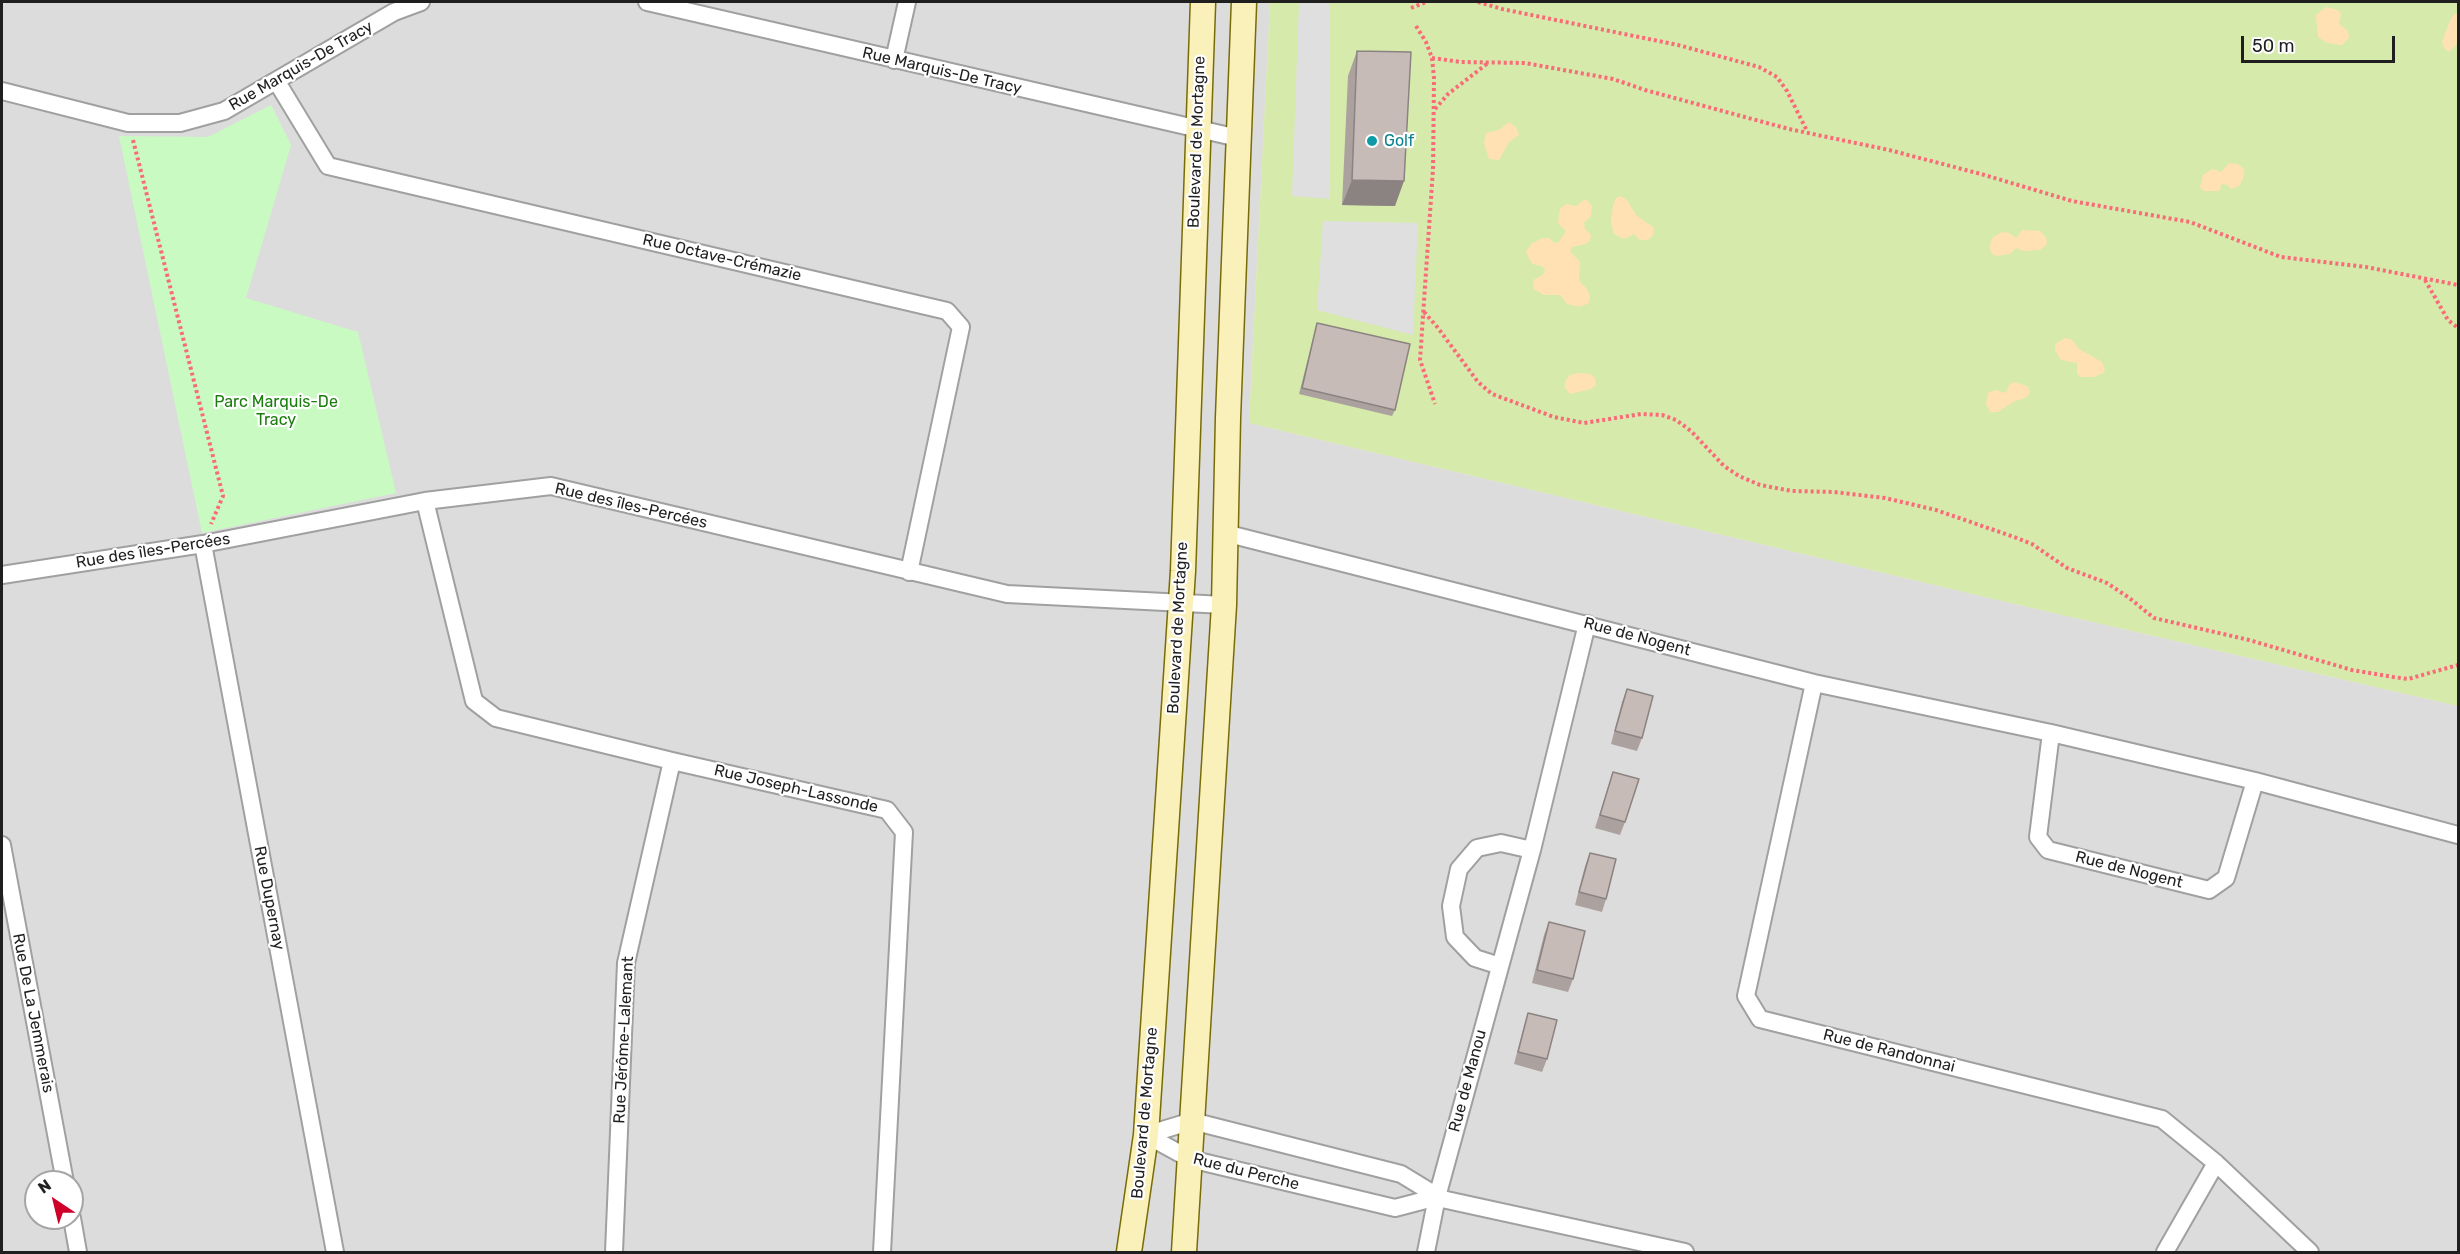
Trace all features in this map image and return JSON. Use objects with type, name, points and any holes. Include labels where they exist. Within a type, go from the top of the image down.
[{"type":"main road","name":"Boulevard de Mortagne","points":[[1129,1252],[1146,1135],[1180,602],[1203,2]]},
{"type":"main road","points":[[1184,1252],[1224,605],[1244,2]]},
{"type":"street","name":"Rue Marquis-De Tracy","points":[[2,91],[128,123],[180,123],[224,111],[277,82],[391,7],[421,2]]},
{"type":"street","name":"Rue Marquis-De Tracy","points":[[647,2],[1238,138]]},
{"type":"street","points":[[894,60],[907,2]]},
{"type":"street","name":"Rue Octave-Crémazie","points":[[277,82],[328,166],[948,311],[961,327],[909,572]]},
{"type":"street","name":"Rue des îles-Percées","points":[[2,575],[203,544],[425,501],[551,486],[1007,594],[1224,605]]},
{"type":"street","name":"Rue Joseph-Lassonde","points":[[425,501],[474,701],[496,718],[886,810],[904,832],[882,1252]]},
{"type":"street","name":"Rue de Nogent","points":[[1225,533],[1814,683],[2052,733],[2255,781],[2458,835]]},
{"type":"street","name":"Rue Dupernay","points":[[203,544],[335,1252]]},
{"type":"street","name":"Rue de Manou","points":[[1426,1252],[1437,1197],[1532,850],[1587,624]]},
{"type":"street","name":"Rue de Randonnai","points":[[1814,683],[1746,996],[1760,1019],[2162,1119],[2216,1163],[2310,1252]]},
{"type":"street","name":"Rue de Nogent","points":[[2052,733],[2038,837],[2048,850],[2209,890],[2226,878],[2255,781]]},
{"type":"street","name":"Rue Jérôme-Lalemant","points":[[614,1252],[626,963],[672,761]]},
{"type":"street","points":[[1500,966],[1475,958],[1455,937],[1451,906],[1459,869],[1477,848],[1501,843],[1532,850]]},
{"type":"street","name":"Rue De La Jemmerais","points":[[2,845],[63,1170]]},
{"type":"street","points":[[1146,1135],[1192,1121]]},
{"type":"street","name":"Rue du Perche","points":[[1192,1121],[1401,1174],[1437,1197],[1685,1252]]},
{"type":"street","name":"Rue du Perche","points":[[1146,1135],[1190,1159],[1395,1208],[1437,1197]]},
{"type":"street","points":[[2165,1252],[2216,1163]]},
{"type":"street","points":[[74,1230],[78,1252]]},
{"type":"path","points":[[1411,8],[1426,2]]},
{"type":"path","points":[[1478,2],[1678,45],[1759,67],[1777,77],[1787,91],[1808,132]]},
{"type":"path","points":[[1416,26],[1432,58],[1435,110],[1420,360],[1435,405]]},
{"type":"path","points":[[1432,58],[1461,62],[1525,63],[1613,78],[1716,110],[1981,174],[2072,201],[2190,222],[2281,257],[2366,267],[2458,285]]},
{"type":"path","points":[[1435,110],[1448,94],[1488,62]]},
{"type":"path","points":[[128,123],[223,496],[203,544]]},
{"type":"path","points":[[2425,280],[2448,320],[2458,328]]},
{"type":"path","points":[[1424,312],[1478,382],[1492,394],[1554,417],[1584,423],[1641,414],[1662,415],[1676,420],[1691,430],[1724,466],[1738,476],[1760,485],[1792,491],[1834,492],[1885,498],[1936,510],[2032,544],[2067,568],[2108,583],[2154,618],[2249,640],[2352,670],[2393,677],[2408,679],[2458,665]]},
{"type":"shaded area","points":[[2,2],[1270,2],[1249,423],[2458,706],[2458,1252],[2,1252]]},
{"type":"shaded area","points":[[1299,2],[1330,2],[1330,199],[1292,196]]},
{"type":"shaded area","points":[[1323,221],[1418,223],[1413,335],[1317,310]]},
{"type":"green space","points":[[1270,2],[2458,2],[2458,706],[1249,423]]},
{"type":"green space","name":"Parc Marquis-De Tracy","points":[[271,105],[291,145],[246,298],[358,332],[396,493],[202,533],[119,136],[208,137]]},
{"type":"sand","points":[[2326,7],[2338,10],[2341,14],[2339,24],[2348,31],[2349,38],[2342,45],[2327,43],[2318,37],[2316,15]]},
{"type":"sand","points":[[2458,14],[2458,43],[2449,52],[2444,48],[2442,42],[2450,20]]},
{"type":"sand","points":[[1509,122],[1516,127],[1519,135],[1509,142],[1499,160],[1489,159],[1484,143],[1486,133],[1499,130]]},
{"type":"sand","points":[[2229,163],[2238,164],[2244,169],[2243,179],[2239,186],[2231,189],[2228,185],[2222,184],[2219,191],[2204,191],[2200,187],[2203,175],[2212,169],[2221,172]]},
{"type":"sand","points":[[1621,196],[1627,200],[1636,215],[1653,227],[1653,235],[1648,240],[1640,240],[1634,234],[1624,239],[1614,234],[1611,222],[1613,205],[1616,198]]},
{"type":"sand","points":[[1584,200],[1592,206],[1591,216],[1584,223],[1585,229],[1591,235],[1590,240],[1586,244],[1572,247],[1570,251],[1580,262],[1579,281],[1590,296],[1589,303],[1580,307],[1567,304],[1560,295],[1544,295],[1534,289],[1533,280],[1543,275],[1545,270],[1542,266],[1532,264],[1526,252],[1532,243],[1543,238],[1549,238],[1554,243],[1559,242],[1566,231],[1558,223],[1560,209],[1566,204],[1576,206]]},
{"type":"sand","points":[[2022,230],[2040,231],[2046,237],[2047,244],[2040,250],[2023,251],[2016,248],[2010,254],[1997,256],[1992,254],[1989,247],[1993,237],[2002,232],[2009,233],[2016,238]]},
{"type":"sand","points":[[2065,338],[2072,340],[2079,349],[2102,362],[2105,370],[2103,373],[2094,377],[2081,377],[2077,374],[2077,363],[2061,360],[2055,350],[2055,344]]},
{"type":"sand","points":[[1590,374],[1595,378],[1596,385],[1591,389],[1570,394],[1565,388],[1565,381],[1570,375]]},
{"type":"sand","points":[[2014,382],[2027,386],[2030,392],[2027,397],[2013,402],[1998,412],[1990,412],[1986,404],[1988,393],[1995,390],[2006,393],[2009,385]]},
{"type":"building","name":"Golf","points":[[1357,51],[1411,52],[1404,181],[1352,180]]},
{"type":"building","points":[[1317,323],[1410,344],[1395,410],[1302,388]]},
{"type":"building","points":[[1627,689],[1653,696],[1642,738],[1615,731]]},
{"type":"building","points":[[1613,772],[1639,779],[1625,822],[1600,815]]},
{"type":"building","points":[[1590,853],[1616,859],[1606,899],[1579,892]]},
{"type":"building","points":[[1549,922],[1585,931],[1573,979],[1537,970]]},
{"type":"building","points":[[1528,1013],[1557,1020],[1547,1059],[1518,1052]]},
{"type":"place","name":"Golf","points":[[1372,141]]}]
